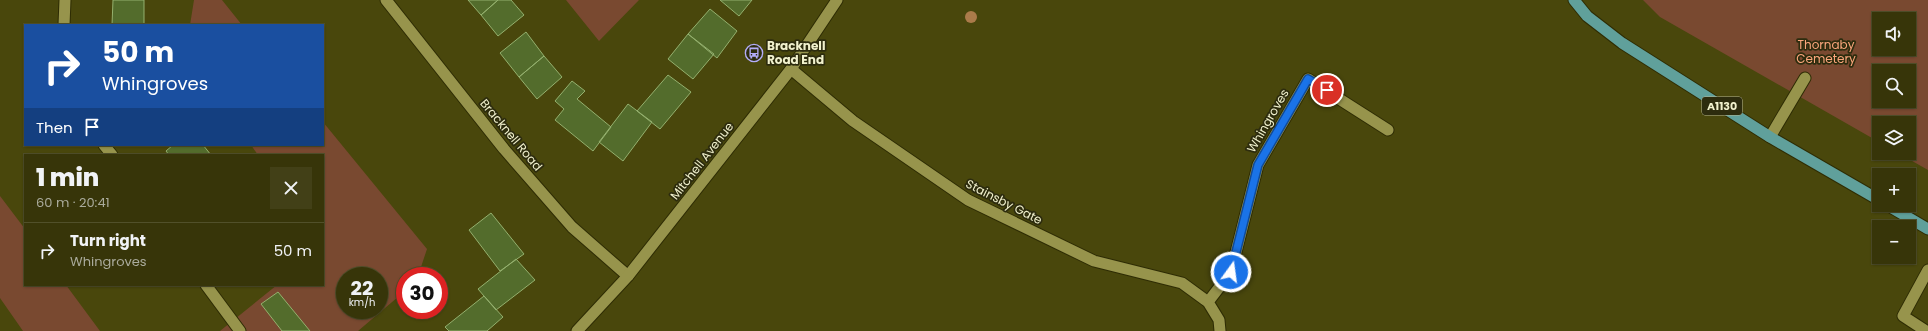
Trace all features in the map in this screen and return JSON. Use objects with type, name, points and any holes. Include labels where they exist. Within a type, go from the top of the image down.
[{"type":"main road","name":"A1130","points":[[1574,0],[1587,16],[1622,43],[1770,137],[1872,196]]},
{"type":"main road","points":[[1899,212],[1928,229]]},
{"type":"street","points":[[64,24],[65,0]]},
{"type":"street","name":"Bracknell Road","points":[[386,0],[504,149],[551,203],[572,226],[628,276]]},
{"type":"street","name":"Mitchell Avenue","points":[[577,331],[628,276],[791,69],[838,0]]},
{"type":"street","name":"Stainsby Gate","points":[[791,69],[853,121],[968,200],[1094,261],[1182,283],[1208,302]]},
{"type":"street","points":[[1770,137],[1805,78]]},
{"type":"street","name":"Whingroves","points":[[1208,302],[1231,272],[1258,165],[1308,79],[1337,96],[1388,130]]},
{"type":"street","points":[[105,146],[111,154]]},
{"type":"street","points":[[1926,331],[1903,316],[1928,270]]},
{"type":"street","points":[[207,286],[240,331]]},
{"type":"street","points":[[1208,302],[1219,320],[1220,331]]},
{"type":"green space","points":[[194,0],[222,0],[241,24],[190,24]]},
{"type":"green space","points":[[566,0],[639,0],[599,41]]},
{"type":"green space","name":"Thornaby Cemetery","points":[[1643,0],[1928,0],[1928,170],[1910,160],[1916,160],[1916,116],[1872,116],[1872,138],[1660,17]]},
{"type":"green space","points":[[324,123],[427,249],[421,267],[396,267],[396,299],[388,305],[388,267],[336,267],[336,319],[372,319],[358,331],[220,331],[276,286],[324,286],[324,154],[257,154],[252,146],[324,146]]},
{"type":"green space","points":[[0,196],[24,228],[24,286],[67,286],[100,331],[23,331],[0,298]]},
{"type":"building","points":[[113,0],[144,0],[144,24],[112,24]]},
{"type":"building","points":[[468,0],[498,0],[481,15]]},
{"type":"building","points":[[498,0],[511,0],[524,15],[498,36],[481,15]]},
{"type":"building","points":[[720,0],[752,0],[739,16]]},
{"type":"building","points":[[710,9],[737,31],[717,58],[688,34]]},
{"type":"building","points":[[526,32],[544,56],[519,77],[500,53]]},
{"type":"building","points":[[688,34],[714,54],[693,79],[668,59]]},
{"type":"building","points":[[544,56],[562,77],[537,99],[519,77]]},
{"type":"building","points":[[668,75],[691,92],[660,129],[637,111]]},
{"type":"building","points":[[572,81],[585,91],[577,99],[611,127],[593,151],[555,120],[564,109],[555,101]]},
{"type":"building","points":[[628,104],[652,122],[623,161],[599,142]]},
{"type":"building","points":[[172,146],[204,146],[210,154],[168,154],[166,151]]},
{"type":"building","points":[[491,213],[524,254],[500,271],[469,230]]},
{"type":"building","points":[[516,259],[535,280],[496,310],[478,289]]},
{"type":"building","points":[[278,292],[310,331],[282,331],[261,304]]},
{"type":"building","points":[[484,296],[503,317],[487,331],[449,331],[445,327]]},
{"type":"place","name":"Bracknell Road End","points":[[754,53]]},
{"type":"route","points":[[1231,272],[1258,165],[1308,79],[1327,90]]}]
